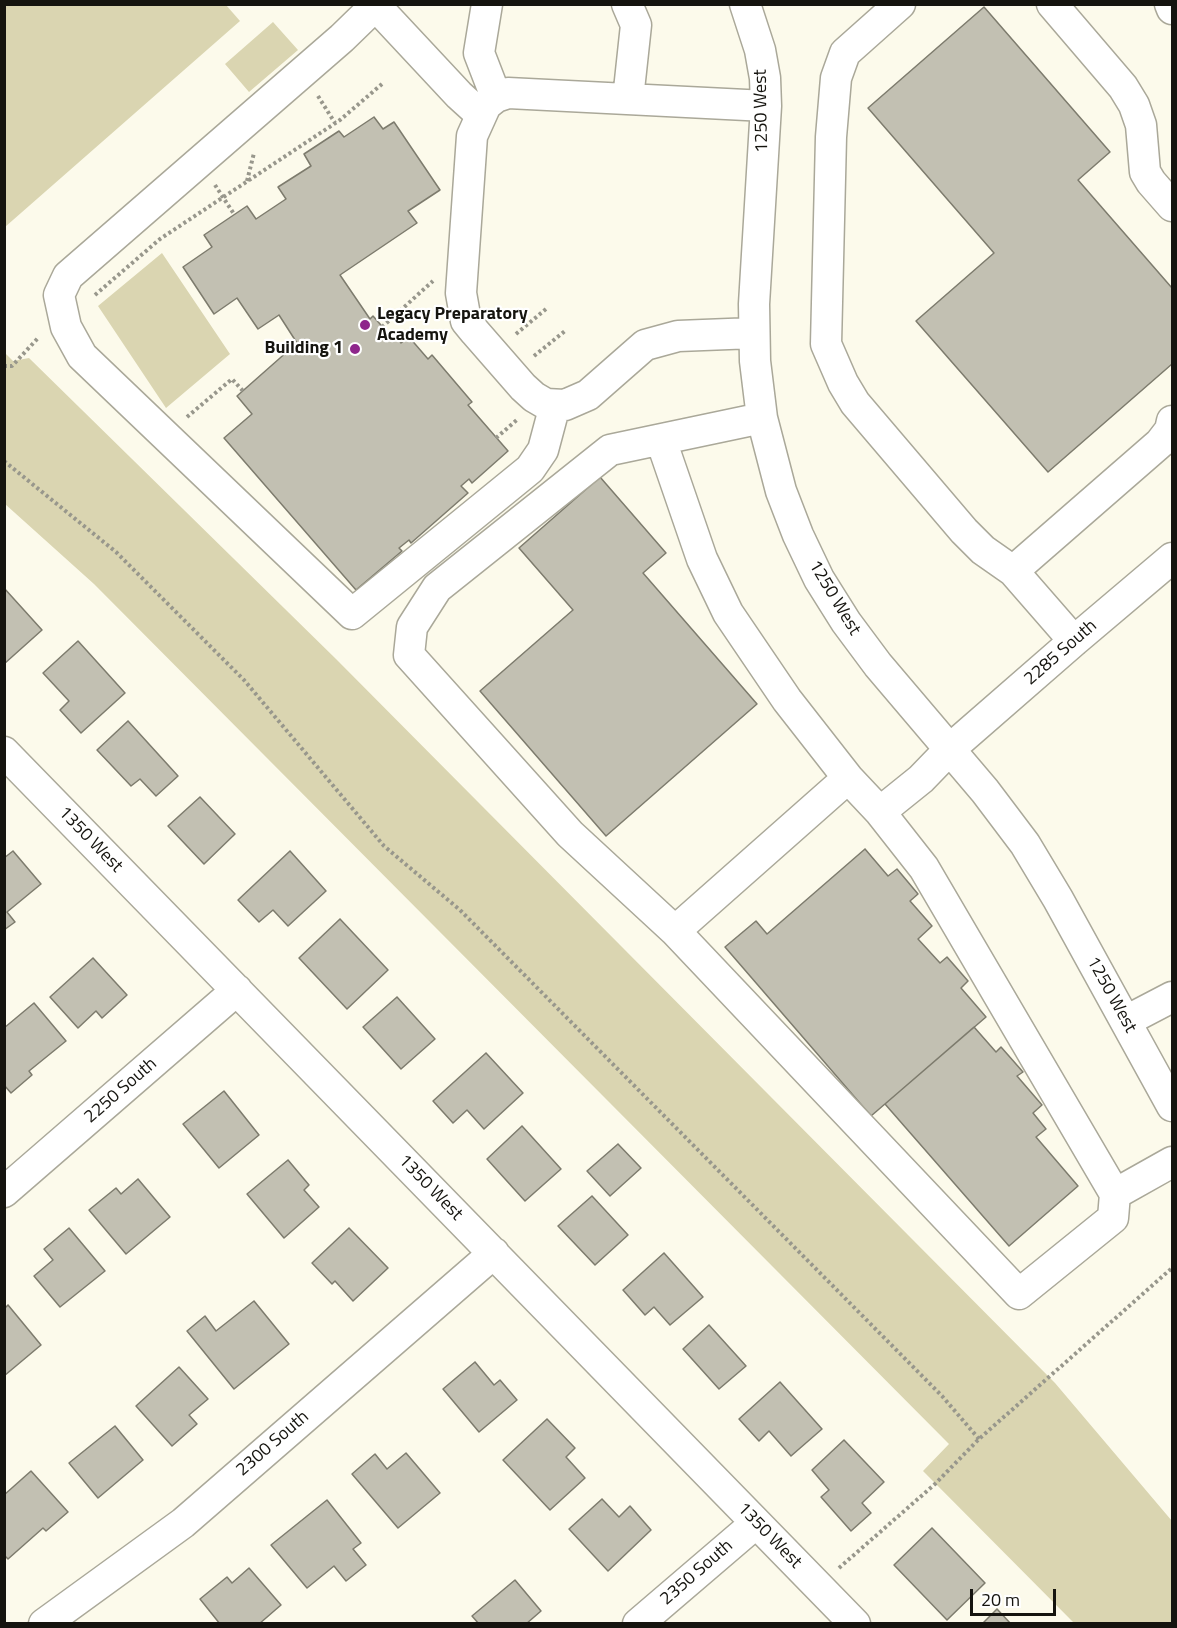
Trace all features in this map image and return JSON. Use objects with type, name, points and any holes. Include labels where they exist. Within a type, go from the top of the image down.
[{"type":"street","points":[[487,4],[479,53],[488,106]]},
{"type":"street","points":[[627,4],[636,25],[628,99]]},
{"type":"street","name":"1250 West","points":[[746,4],[760,50],[765,78],[766,106],[753,333],[757,391],[781,491],[798,535],[819,579],[846,622],[878,665],[986,791],[1025,844],[1173,1106]]},
{"type":"street","points":[[900,4],[844,53],[836,78],[831,137],[826,344],[843,383],[855,403],[964,531],[983,550],[1013,571],[1074,641]]},
{"type":"street","points":[[1052,4],[1123,87],[1134,105],[1141,125],[1145,172],[1173,206]]},
{"type":"street","points":[[1170,4],[1173,9]]},
{"type":"street","points":[[488,106],[459,95],[375,5],[342,38],[68,276],[60,295],[66,327],[82,356],[352,614],[530,469],[543,450],[555,405]]},
{"type":"street","points":[[753,333],[678,336],[645,345],[588,395],[575,402],[546,404],[523,387],[466,321],[462,293],[472,136],[488,106],[508,93],[766,106]]},
{"type":"street","points":[[661,440],[702,559],[728,613],[787,700],[848,778],[924,868],[1115,1194],[1113,1218],[1019,1294],[675,931],[570,834],[409,655],[412,627],[436,588],[610,450],[762,418]]},
{"type":"street","points":[[1013,571],[1160,443],[1170,430],[1173,421]]},
{"type":"street","name":"2285 South","points":[[879,812],[921,779],[950,748],[1173,558]]},
{"type":"street","name":"1350 West","points":[[5,753],[855,1623]]},
{"type":"street","points":[[675,931],[848,778]]},
{"type":"street","name":"2250 South","points":[[4,1192],[237,990]]},
{"type":"street","points":[[1126,1021],[1173,997]]},
{"type":"street","points":[[1115,1194],[1173,1162]]},
{"type":"street","name":"2300 South","points":[[44,1623],[183,1523],[494,1253]]},
{"type":"street","name":"2350 South","points":[[638,1623],[756,1523]]},
{"type":"path","points":[[91,298],[160,239],[335,123],[382,84]]},
{"type":"path","points":[[314,89],[335,123]]},
{"type":"path","points":[[211,180],[234,214]]},
{"type":"path","points":[[382,327],[436,278]]},
{"type":"path","points":[[513,336],[546,309]]},
{"type":"path","points":[[531,359],[565,331]]},
{"type":"path","points":[[4,366],[12,366],[41,335]]},
{"type":"path","points":[[187,418],[232,379],[243,391]]},
{"type":"path","points":[[496,438],[521,417]]},
{"type":"path","points":[[4,461],[116,552],[244,680],[384,846],[460,910],[942,1396],[979,1439]]},
{"type":"path","points":[[839,1568],[936,1484],[979,1439],[1173,1268]]},
{"type":"shaded area","points":[[5,4],[226,5],[240,21],[5,227]]},
{"type":"shaded area","points":[[273,22],[298,50],[249,92],[225,64]]},
{"type":"shaded area","points":[[162,253],[230,354],[166,408],[98,306]]},
{"type":"shaded area","points":[[5,353],[13,361],[29,358],[336,659],[1055,1383],[1172,1521],[1172,1623],[1074,1623],[923,1471],[949,1444],[94,584],[5,504]]},
{"type":"building","points":[[984,7],[1110,152],[1078,180],[1172,288],[1172,364],[1048,472],[916,321],[994,253],[868,108]]},
{"type":"building","name":"Building 1","points":[[374,117],[383,129],[394,122],[440,190],[408,211],[417,223],[340,275],[370,319],[373,316],[394,340],[397,338],[401,343],[409,337],[428,359],[432,355],[472,402],[468,405],[508,451],[472,483],[469,479],[461,486],[468,493],[411,543],[409,540],[399,548],[402,551],[356,590],[224,438],[252,414],[237,396],[297,343],[279,315],[258,329],[237,298],[214,314],[183,267],[212,247],[204,235],[247,206],[256,219],[286,199],[278,187],[311,166],[304,154],[339,131],[344,137]]},
{"type":"building","points":[[600,477],[666,553],[643,573],[757,704],[606,836],[480,691],[573,610],[519,548]]},
{"type":"building","points":[[4,588],[42,630],[4,664]]},
{"type":"building","points":[[78,641],[125,693],[81,733],[60,710],[69,701],[43,673]]},
{"type":"building","points":[[128,721],[178,776],[156,796],[140,779],[131,786],[97,750]]},
{"type":"building","points":[[200,797],[235,834],[204,864],[168,826]]},
{"type":"building","points":[[865,849],[888,876],[897,869],[918,894],[910,901],[932,926],[918,939],[940,963],[947,957],[968,981],[961,988],[986,1017],[871,1116],[725,947],[756,921],[767,934]]},
{"type":"building","points":[[13,851],[41,884],[7,912],[15,922],[4,930],[4,858]]},
{"type":"building","points":[[290,851],[326,891],[288,926],[273,910],[259,922],[238,900]]},
{"type":"building","points":[[340,919],[388,970],[347,1009],[299,958]]},
{"type":"building","points":[[93,958],[127,995],[102,1018],[96,1011],[78,1028],[50,997]]},
{"type":"building","points":[[397,997],[435,1039],[401,1069],[363,1027]]},
{"type":"building","points":[[34,1003],[66,1041],[29,1071],[32,1075],[11,1093],[4,1085],[4,1028]]},
{"type":"building","points":[[974,1027],[996,1052],[1001,1047],[1023,1072],[1017,1076],[1042,1105],[1033,1113],[1046,1129],[1036,1137],[1078,1186],[1009,1246],[885,1104]]},
{"type":"building","points":[[486,1053],[523,1093],[484,1129],[467,1110],[453,1123],[433,1101]]},
{"type":"building","points":[[224,1091],[259,1135],[219,1168],[183,1124]]},
{"type":"building","points":[[522,1126],[561,1169],[525,1201],[487,1159]]},
{"type":"building","points":[[618,1144],[641,1168],[610,1196],[587,1171]]},
{"type":"building","points":[[288,1160],[309,1185],[304,1190],[319,1207],[284,1238],[247,1194]]},
{"type":"building","points":[[138,1179],[170,1217],[126,1254],[89,1210],[116,1188],[121,1194]]},
{"type":"building","points":[[592,1196],[628,1235],[595,1265],[558,1226]]},
{"type":"building","points":[[69,1228],[105,1271],[60,1307],[34,1276],[53,1260],[44,1249]]},
{"type":"building","points":[[349,1228],[388,1268],[353,1301],[335,1281],[332,1284],[312,1263]]},
{"type":"building","points":[[664,1253],[703,1297],[670,1325],[654,1307],[645,1315],[623,1290]]},
{"type":"building","points":[[254,1301],[289,1344],[234,1389],[187,1331],[205,1316],[216,1331]]},
{"type":"building","points":[[8,1305],[41,1345],[4,1376],[4,1309]]},
{"type":"building","points":[[709,1325],[746,1366],[719,1389],[683,1349]]},
{"type":"building","points":[[475,1362],[494,1385],[500,1380],[517,1400],[479,1432],[443,1389]]},
{"type":"building","points":[[179,1367],[208,1399],[189,1415],[197,1424],[172,1446],[136,1406]]},
{"type":"building","points":[[780,1382],[822,1429],[791,1456],[769,1431],[759,1441],[739,1419]]},
{"type":"building","points":[[547,1419],[575,1448],[566,1457],[585,1478],[550,1510],[503,1460]]},
{"type":"building","points":[[115,1426],[143,1460],[98,1498],[69,1463]]},
{"type":"building","points":[[844,1440],[884,1482],[862,1503],[871,1513],[851,1531],[821,1497],[829,1490],[812,1470]]},
{"type":"building","points":[[406,1453],[440,1493],[398,1528],[352,1474],[375,1454],[387,1469]]},
{"type":"building","points":[[31,1471],[68,1512],[46,1531],[43,1528],[8,1559],[4,1555],[4,1495]]},
{"type":"building","points":[[602,1499],[619,1517],[630,1506],[651,1530],[608,1571],[569,1529]]},
{"type":"building","points":[[327,1500],[361,1543],[353,1549],[366,1565],[346,1581],[334,1566],[307,1588],[271,1545]]},
{"type":"building","points":[[932,1528],[985,1583],[947,1620],[894,1565]]},
{"type":"building","points":[[249,1568],[281,1605],[259,1624],[220,1624],[200,1599],[227,1577],[232,1583]]},
{"type":"building","points":[[515,1580],[541,1611],[526,1624],[479,1624],[472,1616]]},
{"type":"building","points":[[997,1609],[1011,1624],[982,1624]]},
{"type":"place","name":"Legacy Preparatory Academy","points":[[365,325]]},
{"type":"place","name":"Building 1","points":[[355,349]]}]
